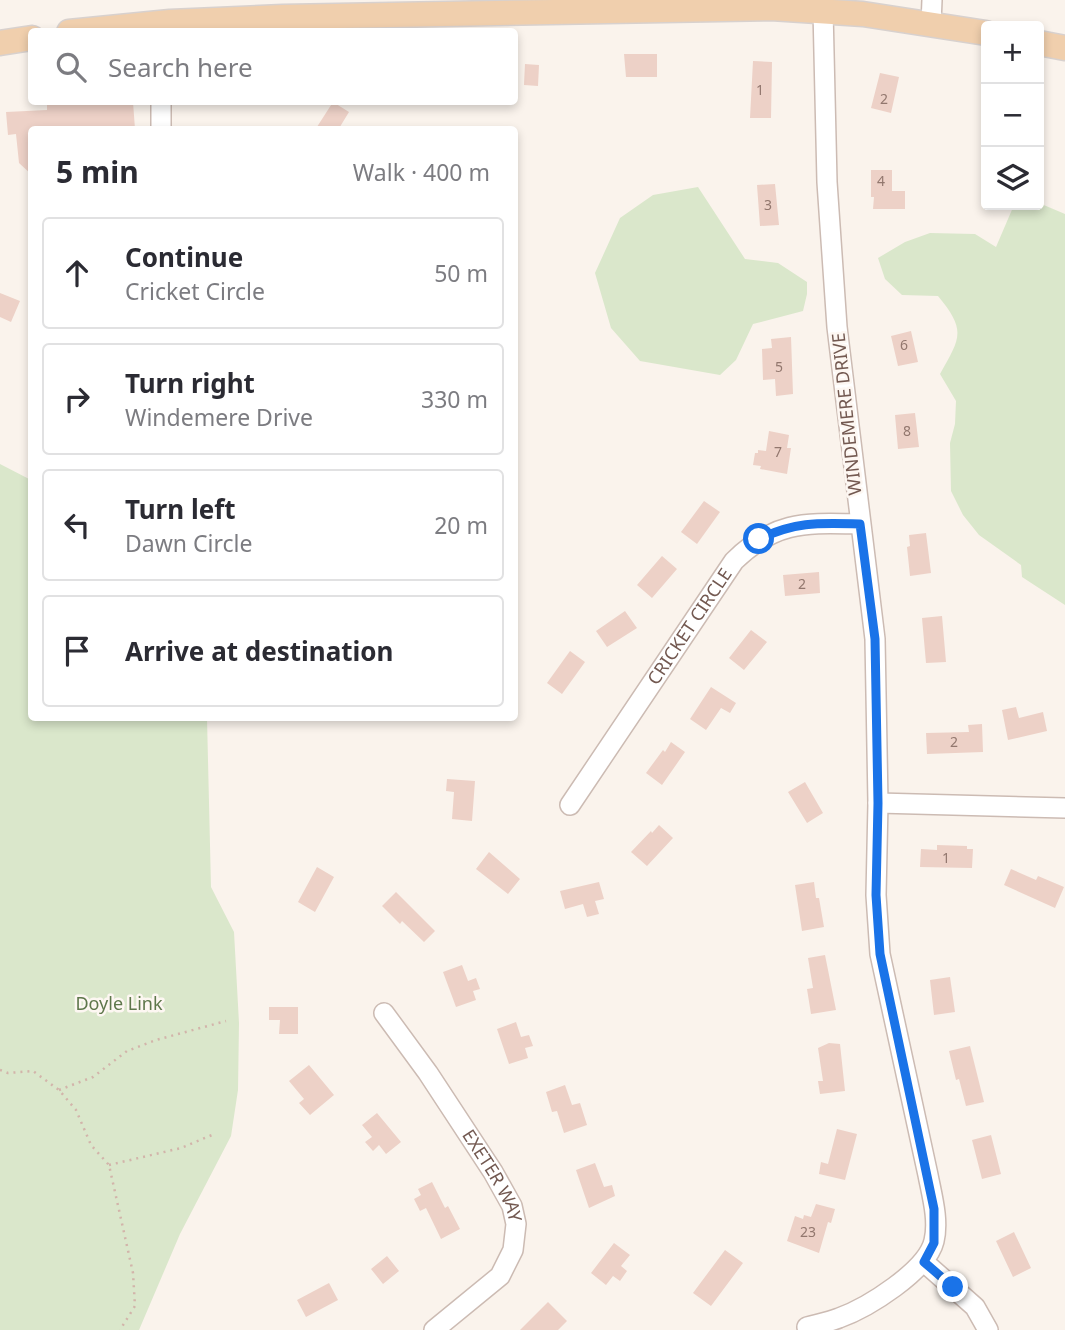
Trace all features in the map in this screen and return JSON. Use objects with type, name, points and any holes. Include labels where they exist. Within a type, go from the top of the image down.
[{"type":"main road","points":[[112,28],[284,9],[559,6],[932,12],[981,31]]},
{"type":"main road","points":[[0,43],[28,39]]},
{"type":"main road","points":[[1044,44],[1065,48]]},
{"type":"street","name":"WINDEMERE DRIVE","points":[[823,10],[827,182],[837,327],[875,639],[878,803],[876,895],[880,954],[934,1209],[934,1243],[924,1262]]},
{"type":"street","points":[[161,105],[161,126]]},
{"type":"street","name":"CRICKET CIRCLE","points":[[570,804],[734,561],[748,547],[759,539],[794,525],[860,524]]},
{"type":"street","points":[[878,803],[1065,808]]},
{"type":"street","name":"EXETER WAY","points":[[384,1013],[428,1073],[503,1188],[512,1206],[516,1224],[513,1250],[500,1276],[434,1330]]},
{"type":"street","points":[[807,1327],[853,1312],[908,1276],[924,1262],[975,1307],[988,1330]]},
{"type":"path","points":[[59,1090],[93,1077],[127,1051],[156,1040],[226,1021]]},
{"type":"path","points":[[0,1070],[8,1073],[33,1071],[59,1090],[76,1110],[91,1145],[109,1165],[133,1273],[135,1306],[120,1330]]},
{"type":"path","points":[[109,1165],[181,1148],[212,1135]]},
{"type":"green space","points":[[698,187],[745,259],[778,263],[807,282],[803,311],[753,324],[736,360],[720,375],[640,361],[611,328],[595,273],[620,218],[653,195]]},
{"type":"green space","points":[[1044,205],[1065,214],[1065,605],[1022,577],[1021,565],[979,535],[963,515],[951,491],[950,443],[955,424],[956,401],[940,374],[956,343],[957,327],[938,296],[902,295],[885,279],[878,258],[905,242],[930,233],[975,234],[996,247],[1012,210],[1044,210]]},
{"type":"green space","name":"Doyle Link","points":[[0,464],[28,478],[28,721],[207,721],[211,887],[234,932],[239,1023],[238,1090],[231,1136],[180,1234],[139,1330],[0,1330]]},
{"type":"building","points":[[624,54],[657,54],[657,77],[626,77]]},
{"type":"building","points":[[753,61],[772,62],[771,118],[750,118]]},
{"type":"building","points":[[525,64],[539,65],[538,86],[524,85]]},
{"type":"building","points":[[880,73],[899,77],[891,113],[871,108]]},
{"type":"building","points":[[47,105],[133,105],[135,126],[28,126],[28,171],[19,163],[16,134],[8,135],[6,112],[47,110]]},
{"type":"building","points":[[331,105],[338,105],[349,112],[340,126],[318,126]]},
{"type":"building","points":[[871,170],[892,170],[892,191],[905,191],[905,209],[873,209]]},
{"type":"building","points":[[775,184],[779,225],[760,226],[757,185]]},
{"type":"building","points":[[0,293],[20,301],[11,322],[0,317]]},
{"type":"building","points":[[911,331],[918,362],[898,366],[891,336]]},
{"type":"building","points":[[791,337],[793,394],[776,396],[775,379],[763,380],[762,349],[772,348],[771,339]]},
{"type":"building","points":[[915,413],[919,447],[898,449],[895,415]]},
{"type":"building","points":[[769,431],[789,435],[787,448],[791,448],[787,474],[753,465],[755,453],[758,453],[758,450],[766,451]]},
{"type":"building","points":[[704,501],[720,512],[697,544],[681,532]]},
{"type":"building","points":[[926,533],[931,573],[910,576],[907,547],[910,546],[909,535]]},
{"type":"building","points":[[662,556],[677,569],[652,598],[637,585]]},
{"type":"building","points":[[819,572],[820,593],[785,596],[783,575]]},
{"type":"building","points":[[625,611],[637,628],[607,647],[596,631]]},
{"type":"building","points":[[942,616],[946,662],[926,663],[922,618]]},
{"type":"building","points":[[751,630],[767,642],[744,670],[729,658]]},
{"type":"building","points":[[570,651],[585,662],[562,694],[547,683]]},
{"type":"building","points":[[711,687],[736,703],[730,713],[721,708],[706,730],[690,719]]},
{"type":"building","points":[[1016,707],[1019,718],[1043,712],[1047,731],[1008,740],[1002,710]]},
{"type":"building","points":[[982,724],[983,752],[927,754],[926,733],[969,732],[968,725]]},
{"type":"building","points":[[671,742],[685,752],[662,785],[646,773]]},
{"type":"building","points":[[447,779],[475,781],[472,821],[452,819],[454,792],[446,791]]},
{"type":"building","points":[[805,782],[823,813],[807,823],[788,792]]},
{"type":"building","points":[[659,825],[673,838],[647,866],[631,852]]},
{"type":"building","points":[[937,845],[967,846],[967,849],[973,849],[972,868],[920,867],[921,849],[937,850]]},
{"type":"building","points":[[489,852],[520,879],[508,894],[476,869]]},
{"type":"building","points":[[317,867],[334,877],[315,912],[298,902]]},
{"type":"building","points":[[1011,869],[1036,880],[1038,876],[1064,887],[1055,908],[1004,885]]},
{"type":"building","points":[[599,882],[604,899],[595,901],[599,914],[587,917],[583,904],[565,909],[560,891]]},
{"type":"building","points":[[814,882],[824,927],[802,931],[795,885]]},
{"type":"building","points":[[396,892],[435,931],[424,942],[382,906]]},
{"type":"building","points":[[825,955],[836,1010],[811,1014],[807,989],[813,988],[808,958]]},
{"type":"building","points":[[462,965],[468,981],[476,978],[480,989],[473,991],[476,1000],[456,1007],[443,972]]},
{"type":"building","points":[[950,977],[955,1012],[934,1015],[930,980]]},
{"type":"building","points":[[269,1007],[298,1007],[298,1034],[279,1034],[280,1020],[269,1020]]},
{"type":"building","points":[[516,1022],[521,1037],[529,1035],[533,1046],[525,1048],[528,1058],[509,1064],[497,1029]]},
{"type":"building","points":[[829,1043],[840,1044],[845,1091],[820,1094],[818,1081],[823,1081],[818,1048]]},
{"type":"building","points":[[970,1046],[984,1102],[966,1106],[949,1051]]},
{"type":"building","points":[[309,1065],[334,1095],[310,1115],[299,1103],[304,1099],[289,1081]]},
{"type":"building","points":[[565,1085],[572,1105],[580,1103],[587,1125],[564,1133],[557,1111],[552,1112],[546,1092]]},
{"type":"building","points":[[377,1113],[401,1142],[386,1154],[379,1145],[373,1151],[365,1142],[372,1137],[362,1125]]},
{"type":"building","points":[[837,1129],[857,1134],[845,1180],[819,1174],[821,1162],[828,1164]]},
{"type":"building","points":[[991,1135],[1001,1174],[982,1179],[972,1140]]},
{"type":"building","points":[[595,1163],[604,1187],[612,1185],[615,1196],[589,1208],[576,1170]]},
{"type":"building","points":[[432,1182],[445,1208],[448,1206],[460,1229],[441,1239],[426,1208],[420,1211],[414,1199],[421,1195],[418,1189]]},
{"type":"building","points":[[816,1204],[835,1209],[831,1223],[828,1222],[819,1253],[787,1241],[795,1216],[803,1219],[804,1215],[811,1217]]},
{"type":"building","points":[[1014,1232],[1031,1268],[1013,1277],[996,1241]]},
{"type":"building","points":[[614,1243],[630,1255],[621,1266],[627,1271],[620,1281],[613,1276],[606,1285],[591,1273]]},
{"type":"building","points":[[725,1250],[743,1263],[711,1306],[693,1293]]},
{"type":"building","points":[[387,1256],[399,1271],[383,1284],[371,1269]]},
{"type":"building","points":[[329,1283],[338,1300],[306,1317],[297,1300]]},
{"type":"building","points":[[548,1302],[567,1321],[558,1330],[520,1330]]},
{"type":"route","points":[[759,539],[794,525],[860,524],[875,639],[878,803],[876,895],[880,954],[934,1209],[934,1243],[924,1262],[953,1287]]}]
